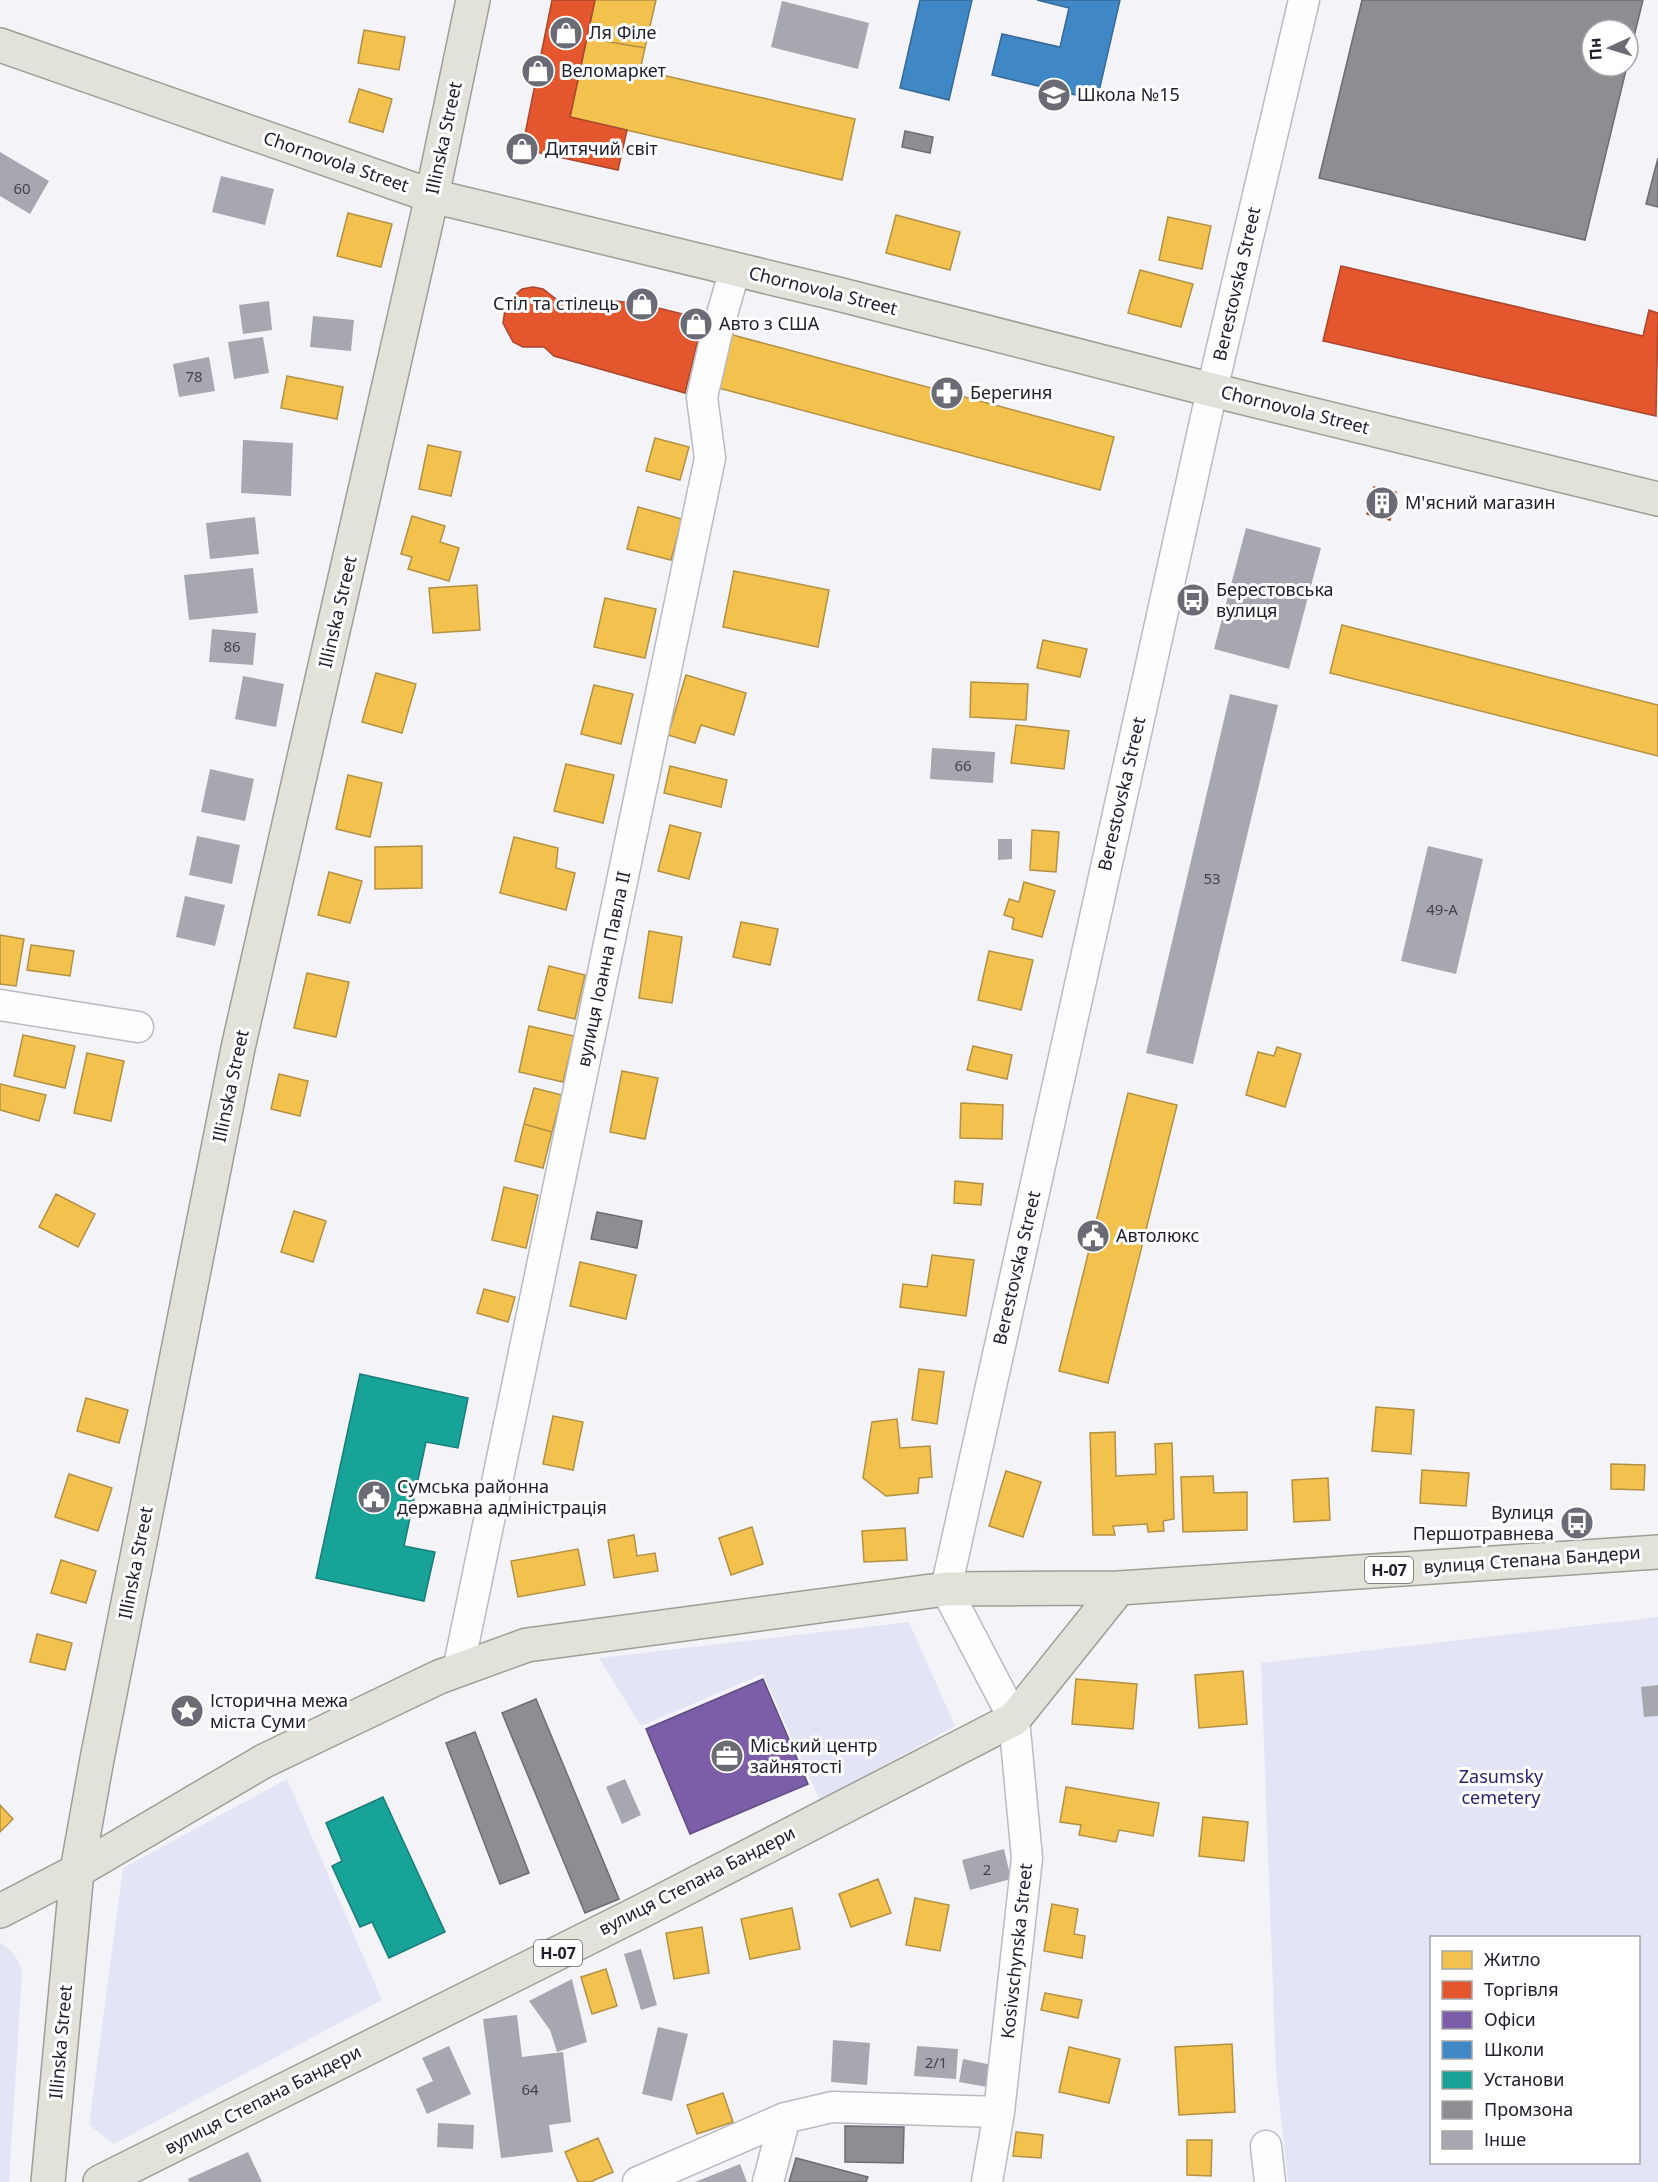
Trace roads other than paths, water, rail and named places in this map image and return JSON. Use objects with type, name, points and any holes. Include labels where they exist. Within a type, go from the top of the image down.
[{"type":"main road","name":"Illinska Street","points":[[48,2182],[77,1871],[238,1048],[432,196],[473,0]]},
{"type":"main road","name":"Chornovola Street","points":[[0,45],[432,196],[735,269],[1212,390],[1658,499]]},
{"type":"main road","name":"вулиця Степана Бандери","points":[[0,1911],[77,1871],[264,1761],[458,1670],[527,1645],[946,1589],[1119,1588],[1658,1552]]},
{"type":"main road","name":"вулиця Степана Бандери","points":[[100,2182],[633,1915],[1014,1719],[1119,1588]]},
{"type":"street","name":"Berestovska Street","points":[[946,1589],[1212,390],[1304,0]]},
{"type":"street","name":"вулиця Іоанна Павла II","points":[[458,1670],[710,458],[702,397],[735,269]]},
{"type":"street","points":[[0,1005],[138,1027]]},
{"type":"street","points":[[946,1589],[1014,1719]]},
{"type":"street","name":"Kosivschynska Street","points":[[987,2182],[999,2112],[1027,1858],[1014,1719]]},
{"type":"street","points":[[638,2182],[785,2118],[832,2107],[999,2112]]},
{"type":"street","points":[[768,2182],[785,2118]]},
{"type":"street","points":[[1266,2146],[1270,2182]]},
{"type":"place","name":"Ля Філе","points":[[566,33]]},
{"type":"place","name":"Веломаркет","points":[[538,71]]},
{"type":"place","name":"Школа №15","points":[[1054,95]]},
{"type":"place","name":"Дитячий світ","points":[[522,149]]},
{"type":"place","name":"Стіл та стілець","points":[[642,304]]},
{"type":"place","name":"Авто з США","points":[[696,324]]},
{"type":"place","name":"Берегиня","points":[[947,393]]},
{"type":"place","name":"М'ясний магазин","points":[[1382,503]]},
{"type":"place","name":"Берестовська вулиця","points":[[1193,600]]},
{"type":"place","name":"Автолюкс","points":[[1093,1236]]},
{"type":"place","name":"Сумська районна державна адміністрація","points":[[374,1497]]},
{"type":"place","name":"Вулиця Першотравнева","points":[[1577,1523]]},
{"type":"place","name":"Історична межа міста Суми","points":[[187,1711]]},
{"type":"place","name":"Міський центр зайнятості","points":[[727,1756]]},
{"type":"park label","name":"Zasumsky cemetery","points":[[1501,1787]]}]
